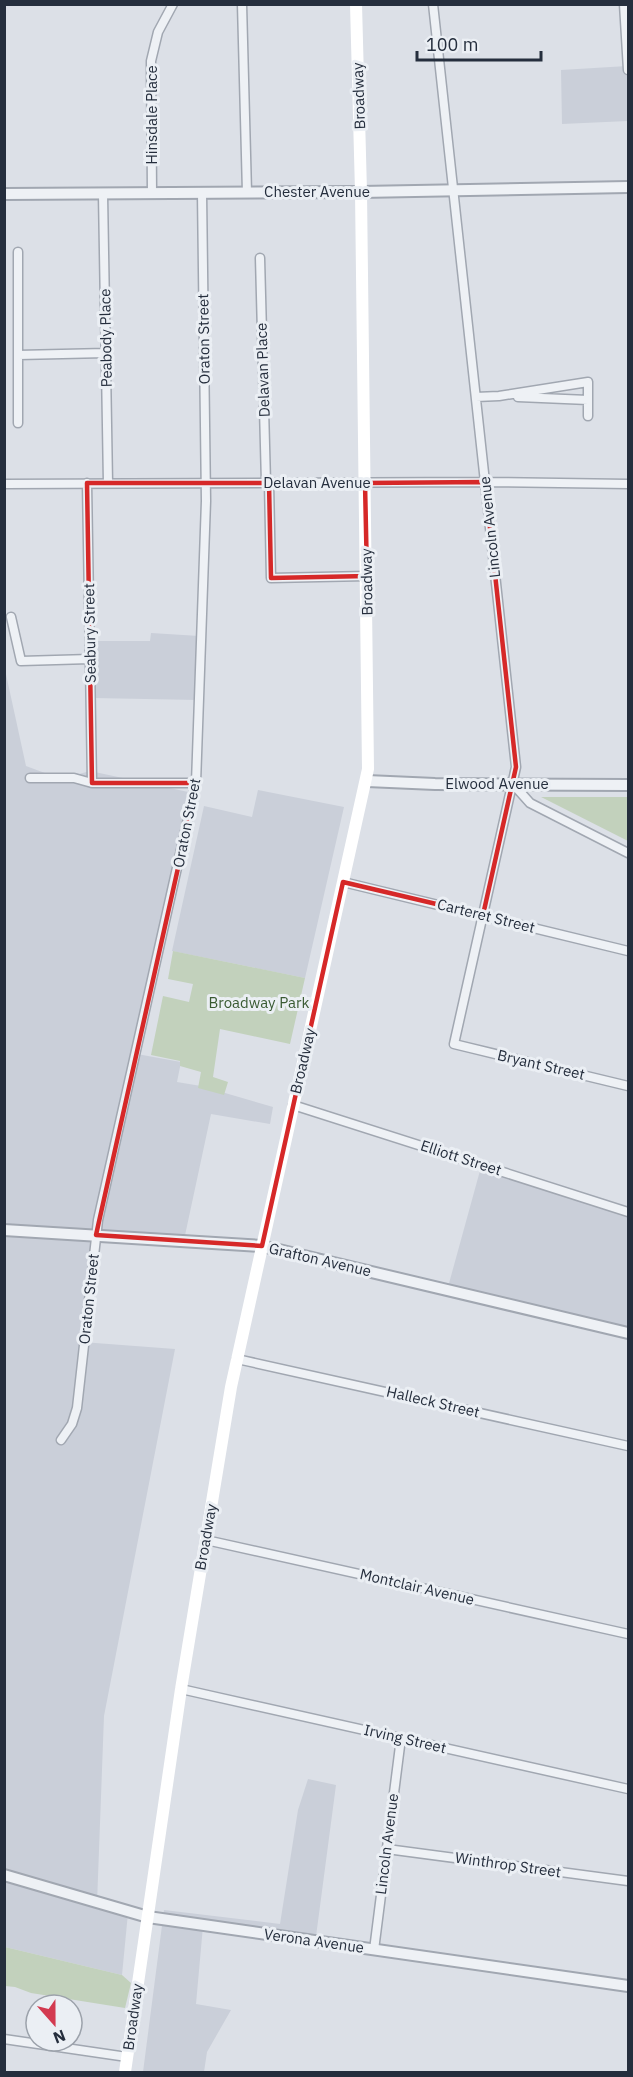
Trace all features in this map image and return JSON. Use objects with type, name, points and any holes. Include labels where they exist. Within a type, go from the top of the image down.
[{"type":"main road","name":"Broadway","points":[[125,2073],[181,1689],[237,1359],[369,759],[356,4]]},
{"type":"street","name":"Hinsdale Place","points":[[152,193],[151,61],[158,32],[172,4]]},
{"type":"street","points":[[242,4],[247,193]]},
{"type":"street","name":"Lincoln Avenue","points":[[433,4],[516,761],[513,784],[454,1044]]},
{"type":"street","points":[[624,4],[628,70]]},
{"type":"street","name":"Chester Avenue","points":[[4,194],[361,192],[628,187]]},
{"type":"street","name":"Oraton Street","points":[[61,1440],[72,1424],[77,1408],[96,1235],[196,783],[206,483],[202,193]]},
{"type":"street","name":"Peabody Place","points":[[103,194],[108,483]]},
{"type":"street","points":[[18,252],[18,423]]},
{"type":"street","name":"Delavan Place","points":[[260,258],[271,578],[367,576]]},
{"type":"street","points":[[18,355],[106,353]]},
{"type":"street","points":[[476,398],[588,382],[588,416]]},
{"type":"street","points":[[499,396],[588,400]]},
{"type":"street","name":"Delavan Avenue","points":[[4,484],[485,482],[628,484]]},
{"type":"street","name":"Seabury Street","points":[[87,483],[92,783]]},
{"type":"street","points":[[12,617],[21,661],[90,659]]},
{"type":"street","points":[[30,778],[74,778],[92,783],[196,783]]},
{"type":"street","name":"Elwood Avenue","points":[[366,781],[628,785]]},
{"type":"street","points":[[513,784],[530,803],[628,853]]},
{"type":"street","name":"Carteret Street","points":[[343,882],[628,951]]},
{"type":"street","name":"Bryant Street","points":[[454,1044],[628,1086]]},
{"type":"street","name":"Elliott Street","points":[[293,1105],[628,1212]]},
{"type":"street","name":"Grafton Avenue","points":[[4,1230],[262,1246],[628,1333]]},
{"type":"street","name":"Halleck Street","points":[[237,1359],[628,1446]]},
{"type":"street","name":"Montclair Avenue","points":[[206,1540],[628,1634]]},
{"type":"street","name":"Irving Street","points":[[181,1689],[628,1789]]},
{"type":"street","name":"Lincoln Avenue","points":[[374,1950],[401,1738]]},
{"type":"street","name":"Winthrop Street","points":[[387,1849],[628,1881]]},
{"type":"street","name":"Verona Avenue","points":[[4,1875],[148,1917],[628,1986]]},
{"type":"street","points":[[4,2039],[127,2057]]},
{"type":"highlighted area","points":[[485,482],[516,767],[483,915],[343,882],[262,1246],[96,1235],[197,783],[92,783],[87,483],[269,483],[271,578],[367,576],[365,483]]},
{"type":"shaded area","points":[[627,66],[628,121],[562,124],[561,70]]},
{"type":"shaded area","points":[[151,633],[199,636],[198,700],[93,698],[93,641],[150,641]]},
{"type":"shaded area","points":[[4,665],[26,766],[61,779],[90,771],[193,793],[137,1054],[181,1062],[177,1082],[201,1086],[273,1107],[270,1124],[211,1114],[184,1240],[95,1235],[82,1342],[175,1349],[104,1716],[97,1904],[128,1913],[122,1975],[5,1947]]},
{"type":"shaded area","points":[[258,790],[344,807],[305,978],[172,951],[204,806],[252,817]]},
{"type":"shaded area","points":[[481,1167],[628,1214],[628,1330],[448,1287]]},
{"type":"shaded area","points":[[308,1779],[336,1785],[315,1944],[203,1926],[196,2004],[231,2010],[207,2052],[204,2072],[143,2072],[164,1910],[280,1924],[298,1810]]},
{"type":"green space","points":[[541,797],[628,797],[628,841],[549,801]]},
{"type":"green space","name":"Broadway Park","points":[[173,951],[305,978],[290,1044],[220,1029],[213,1077],[228,1082],[224,1095],[198,1088],[201,1072],[180,1066],[180,1061],[151,1055],[163,996],[189,1002],[193,984],[168,979]]},
{"type":"green space","points":[[5,1947],[122,1975],[131,1983],[125,2008],[84,2001],[84,1993],[31,1993],[5,1986]]}]
